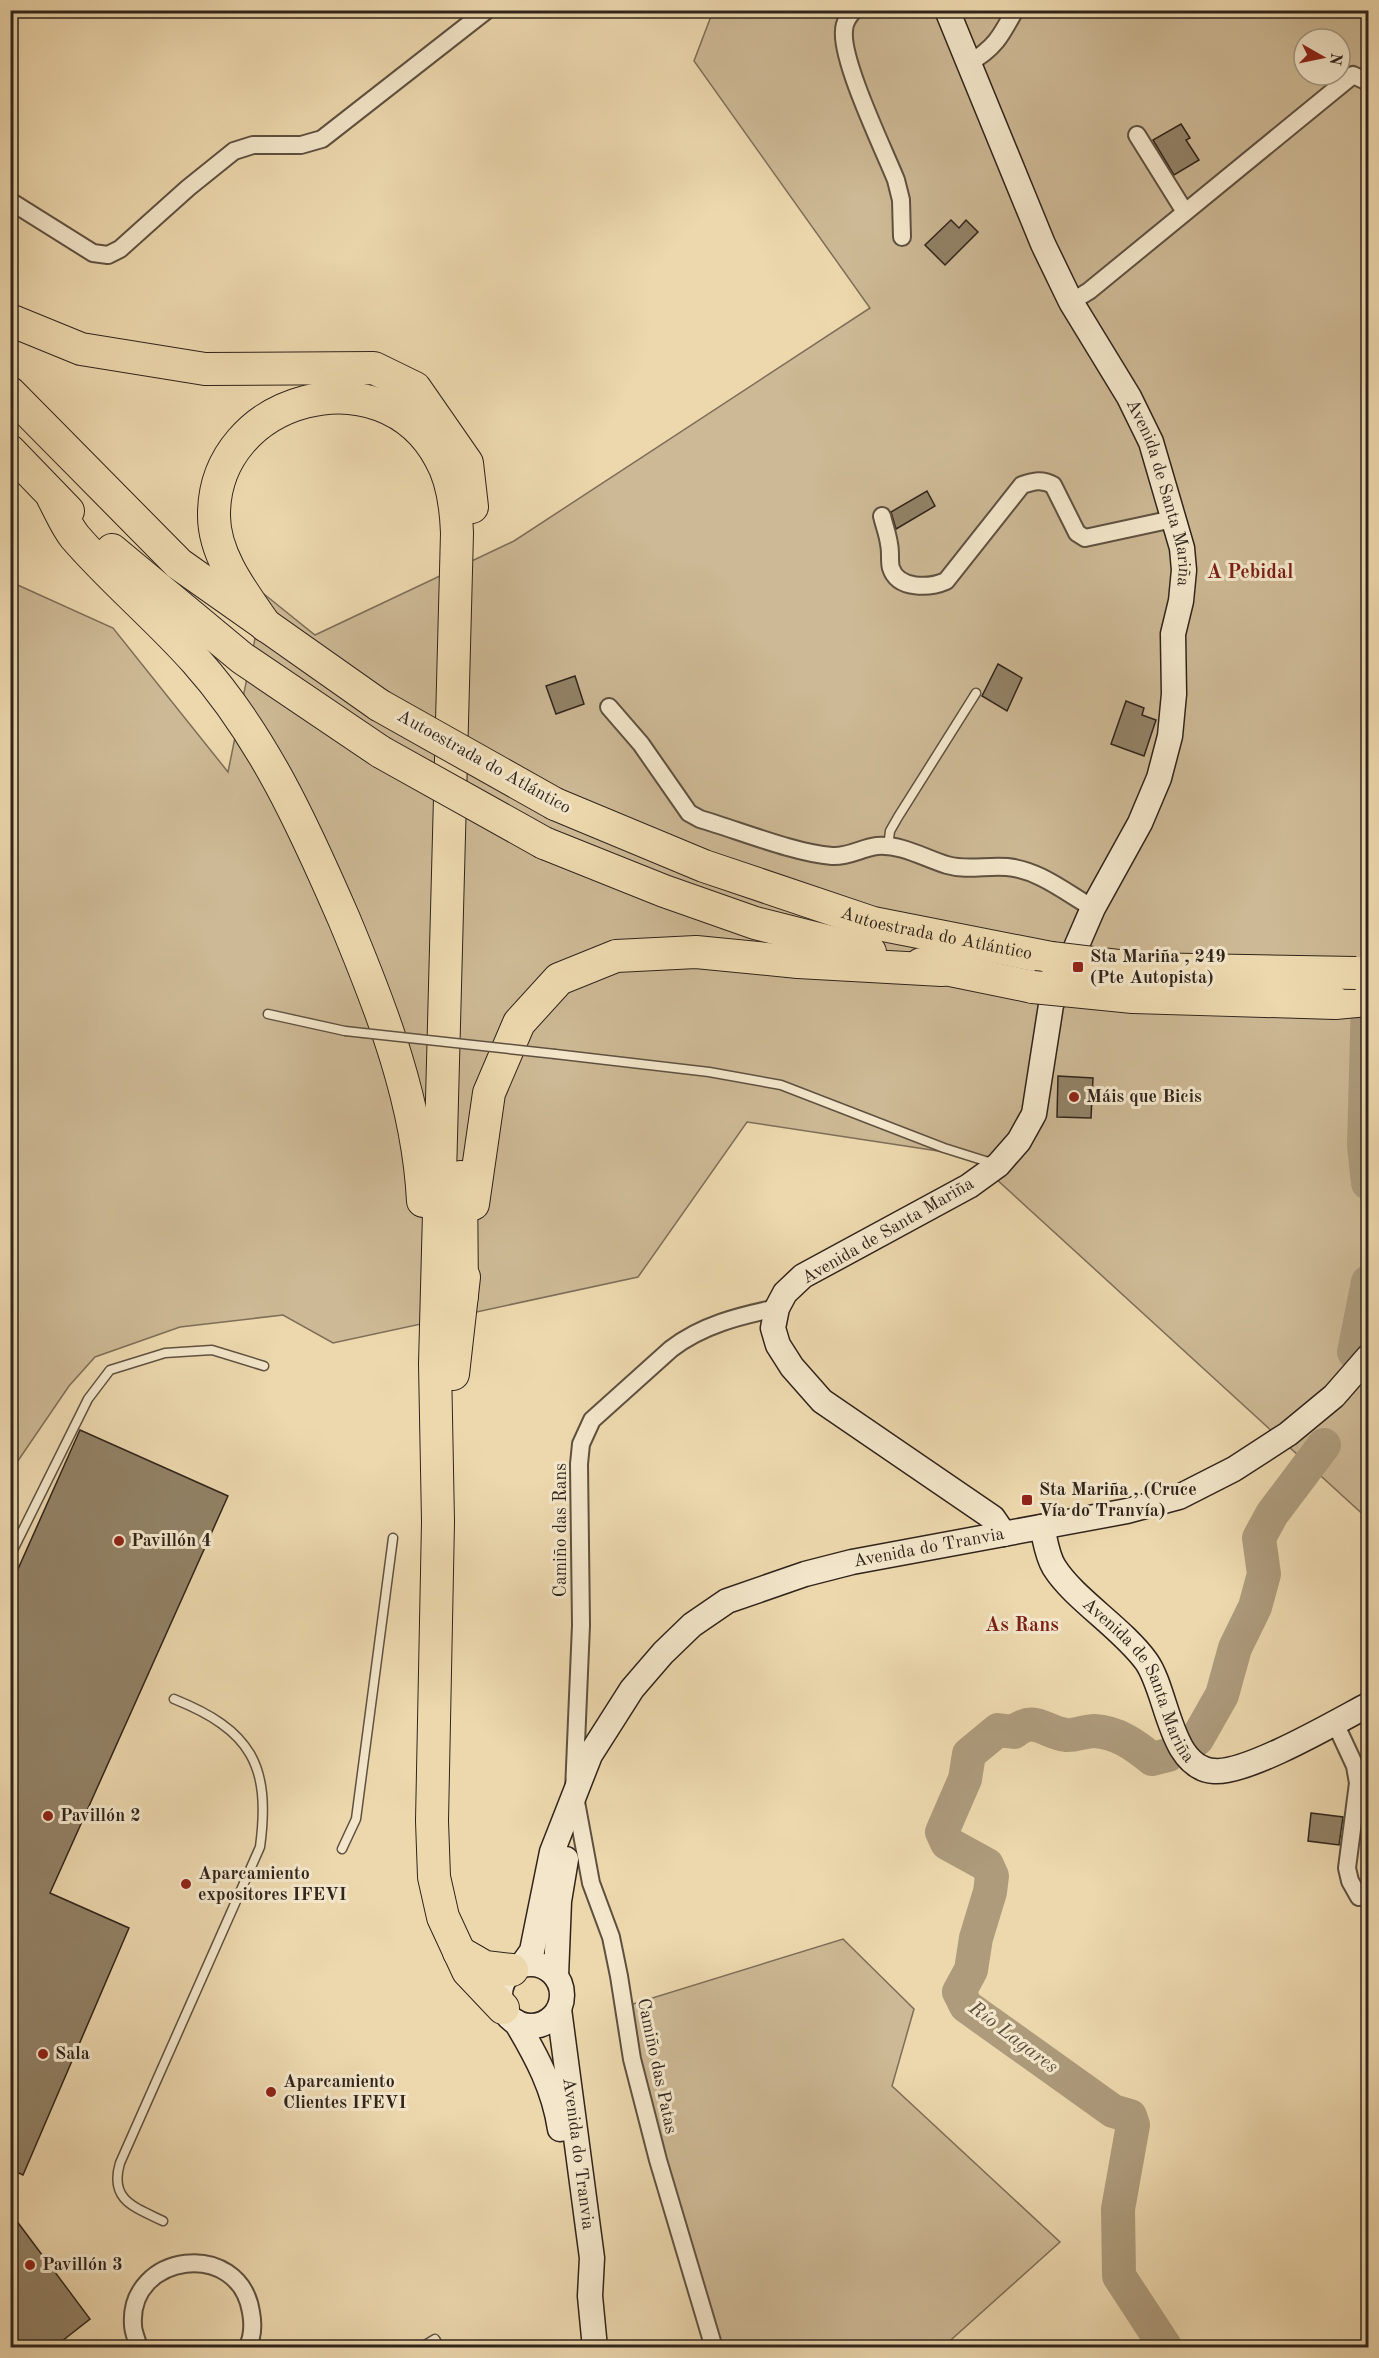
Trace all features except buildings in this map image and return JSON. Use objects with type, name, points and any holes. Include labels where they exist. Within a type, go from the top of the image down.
[{"type":"highway","points":[[10,320],[81,349],[205,369],[374,368],[416,388],[467,463],[478,560],[460,1065],[462,1296]]},
{"type":"highway","name":"Autoestrada do Atlántico","points":[[10,393],[179,564],[379,705],[555,804],[704,866],[873,923],[1051,958],[1143,969],[1364,982]]},
{"type":"highway","points":[[266,626],[231,573],[221,549],[213,517],[217,487],[230,458],[245,436],[268,416],[311,399],[354,398],[395,412],[427,440],[440,457],[452,490],[457,533],[435,1364],[438,1522],[432,1821],[434,1877],[443,1917],[468,1971],[510,2015]]},
{"type":"highway","name":"Autoestrada do Atlántico","points":[[10,452],[53,498],[242,658],[381,752],[544,843],[664,891],[755,923],[942,969],[1033,987],[1132,997],[1335,1003],[1364,982]]},
{"type":"highway","points":[[53,498],[74,536],[196,660],[241,717],[277,775],[320,864],[367,976],[401,1070],[416,1130],[423,1198],[425,1281],[435,1364]]},
{"type":"highway","points":[[438,1522],[462,1296],[489,1094],[519,1023],[559,979],[616,956],[696,952],[798,962],[942,969]]},
{"type":"highway","points":[[459,1952],[485,1967],[517,1968]]},
{"type":"main road","name":"Avenida de Santa Mariña","points":[[777,1308],[785,1293],[803,1276],[969,1186],[998,1165],[1019,1141],[1034,1114],[1052,1005],[1093,908],[1140,823],[1159,778],[1170,736],[1174,694],[1173,634],[1181,601],[1184,570],[1182,548],[1146,433],[1129,396],[1071,302],[1030,214],[947,10]]},
{"type":"main road","points":[[777,1308],[773,1328],[778,1345],[792,1366],[822,1401],[993,1518],[1004,1534]]},
{"type":"main road","name":"Avenida do Tranvia","points":[[517,1968],[532,1951],[552,1852],[565,1824],[574,1791],[590,1755],[632,1689],[663,1653],[692,1625],[727,1601],[785,1580],[852,1562],[1127,1511],[1179,1497],[1234,1469],[1288,1434],[1334,1396],[1368,1357]]},
{"type":"main road","name":"Avenida de Santa Mariña","points":[[1042,1527],[1052,1565],[1146,1660],[1160,1684],[1177,1743],[1189,1759],[1201,1767],[1214,1771],[1231,1769],[1288,1747],[1368,1705]]},
{"type":"main road","name":"Avenida do Tranvia","points":[[556,1976],[560,1901],[566,1855],[565,1824]]},
{"type":"main road","points":[[540,1965],[556,1976],[562,1992],[559,2009],[545,2023],[525,2026],[510,2015],[501,1988],[517,1968],[540,1965]]},
{"type":"main road","name":"Avenida do Tranvia","points":[[559,2009],[592,2258],[590,2296],[595,2348]]},
{"type":"main road","name":"Avenida do Tranvia","points":[[510,2015],[540,2063],[553,2094],[579,2260],[590,2296]]},
{"type":"street","points":[[10,201],[93,253],[108,255],[120,249],[188,188],[234,151],[253,145],[302,146],[322,139],[487,10]]},
{"type":"street","points":[[854,10],[848,18],[844,31],[848,59],[896,180],[901,200],[902,237]]},
{"type":"street","points":[[969,63],[990,51],[998,42],[1015,10]]},
{"type":"street","points":[[1071,302],[1089,291],[1353,75],[1368,82]]},
{"type":"street","points":[[1137,135],[1185,212]]},
{"type":"street","points":[[882,516],[889,544],[891,568],[897,578],[914,586],[934,586],[946,581],[1022,485],[1033,481],[1046,481],[1053,485],[1077,533],[1085,538],[1173,519]]},
{"type":"street","points":[[609,707],[641,744],[689,813],[700,819],[825,855],[848,855],[876,846],[906,849],[948,866],[1005,867],[1032,872],[1093,908]]},
{"type":"street","name":"Camiño das Rans","points":[[574,1791],[581,1625],[579,1464],[585,1433],[592,1420],[684,1339],[732,1317],[777,1308]]},
{"type":"street","points":[[1335,1723],[1355,1766],[1358,1782],[1347,1868],[1350,1881],[1359,1897]]},
{"type":"street","name":"Camiño das Patas","points":[[574,1791],[591,1883],[611,1937],[632,2059],[646,2115],[714,2348]]},
{"type":"street","points":[[139,2348],[133,2325],[138,2298],[153,2277],[176,2264],[202,2262],[223,2269],[240,2284],[250,2301],[253,2322],[247,2348]]},
{"type":"lane","points":[[888,847],[890,831],[976,693]]},
{"type":"lane","points":[[268,1014],[345,1031],[709,1072],[781,1085],[944,1148],[998,1165]]},
{"type":"lane","points":[[10,1556],[88,1399],[110,1370],[165,1353],[212,1350],[264,1366]]},
{"type":"lane","points":[[342,1849],[356,1819],[393,1538]]},
{"type":"lane","points":[[163,2221],[134,2207],[120,2195],[115,2178],[260,1847],[265,1811],[252,1755],[230,1728],[202,1711],[174,1699]]},
{"type":"lane","points":[[420,2348],[435,2339],[440,2348]]},
{"type":"shaded area","points":[[713,11],[1368,11],[1368,1519],[971,1156],[747,1122],[638,1277],[333,1343],[283,1315],[180,1327],[95,1357],[69,1386],[11,1471],[11,582],[113,628],[228,772],[264,594],[315,635],[514,541],[870,308],[694,61]]},
{"type":"shaded area","points":[[843,1939],[914,2009],[892,2086],[1060,2242],[943,2347],[710,2347],[620,2008]]},
{"type":"waterway","name":"Río Lagares","points":[[1368,998],[1364,1146],[1368,1183]]},
{"type":"waterway","name":"Río Lagares","points":[[1354,1352],[1368,1282]]},
{"type":"waterway","name":"Río Lagares","points":[[1197,1739],[1222,1695],[1235,1648],[1255,1607],[1264,1574],[1259,1538],[1272,1514],[1324,1445]]},
{"type":"waterway","name":"Río Lagares","points":[[1166,2348],[1119,2276],[1118,2209],[1133,2125],[1130,2116],[1113,2111],[966,2006],[959,1992],[971,1970],[976,1938],[990,1892],[992,1876],[987,1865],[947,1843],[942,1832],[965,1779],[969,1754],[998,1730],[1014,1732],[1021,1727],[1034,1725],[1066,1735],[1091,1731],[1102,1732],[1125,1740],[1152,1759],[1168,1755]]},
{"type":"place","name":"Sta Mariña , 249 (Pte Autopista)","points":[[1078,967]]},
{"type":"place","name":"Máis que Bicis","points":[[1074,1097]]},
{"type":"place","name":"Sta Mariña , (Cruce Vía do Tranvía)","points":[[1027,1500]]},
{"type":"place","name":"Pavillón 4","points":[[119,1541]]},
{"type":"place","name":"Pavillón 2","points":[[48,1816]]},
{"type":"place","name":"Aparcamiento expositores IFEVI","points":[[186,1884]]},
{"type":"place","name":"Sala","points":[[43,2054]]},
{"type":"place","name":"Aparcamiento Clientes IFEVI","points":[[271,2092]]},
{"type":"place","name":"Pavillón 3","points":[[30,2265]]},
{"type":"district","name":"A Pebidal","points":[[1250,573]]},
{"type":"district","name":"As Rans","points":[[1022,1626]]}]
